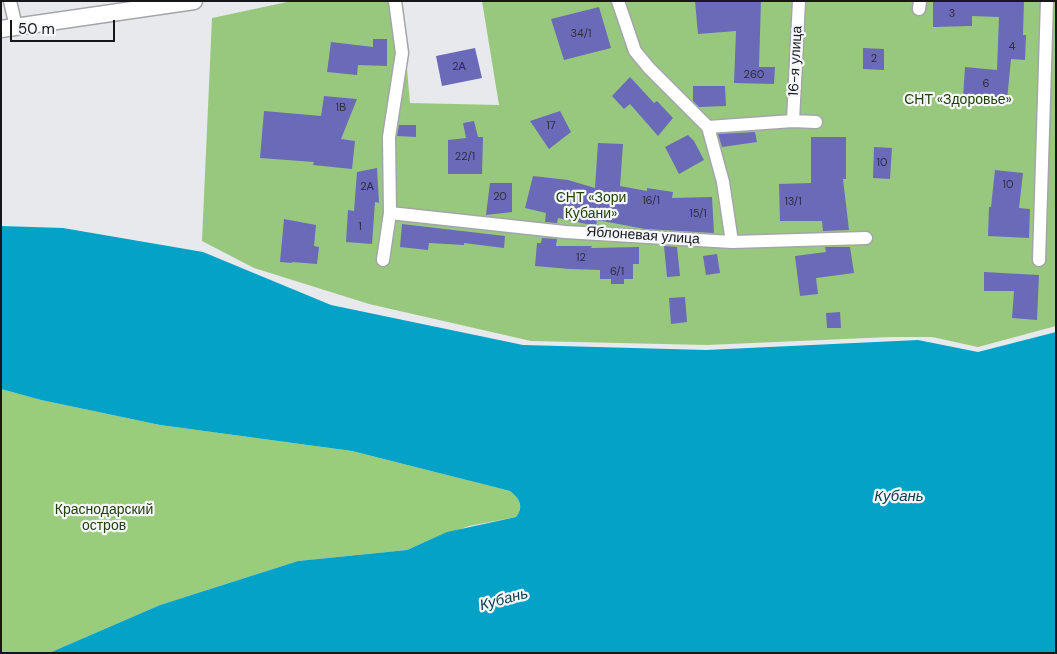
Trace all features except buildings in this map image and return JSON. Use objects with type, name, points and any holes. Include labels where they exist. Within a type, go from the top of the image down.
[{"type":"street","points":[[10,1],[8,28],[194,1]]},
{"type":"street","points":[[383,260],[390,213],[389,136],[402,53],[395,1]]},
{"type":"street","points":[[618,1],[635,51],[649,68],[708,126],[723,182],[732,242]]},
{"type":"street","name":"16-я улица","points":[[793,121],[799,1]]},
{"type":"street","points":[[1039,260],[1047,1]]},
{"type":"street","points":[[708,126],[793,121],[816,122]]},
{"type":"street","name":"Яблоневая улица","points":[[390,213],[565,232],[732,242],[866,238]]},
{"type":"green space","name":"СНТ «Зори Кубани»","points":[[292,1],[401,1],[410,103],[499,105],[482,1],[1056,1],[1056,326],[978,347],[932,337],[707,345],[531,341],[369,304],[254,268],[202,241],[212,18]]},
{"type":"green space","name":"Краснодарский остров","points":[[1,389],[41,400],[160,425],[352,451],[510,491],[520,503],[520,510],[516,517],[469,526],[407,550],[298,561],[160,605],[49,653],[1,653]]},
{"type":"water","name":"Кубань","points":[[1,226],[63,228],[203,252],[331,305],[523,345],[706,350],[918,340],[978,352],[1056,332],[1056,653],[49,653],[160,605],[298,561],[407,550],[447,532],[516,517],[520,510],[520,503],[510,491],[352,451],[160,425],[41,400],[1,389]]},
{"type":"park label","name":"СНТ «Здоровье»","points":[[958,100]]}]
